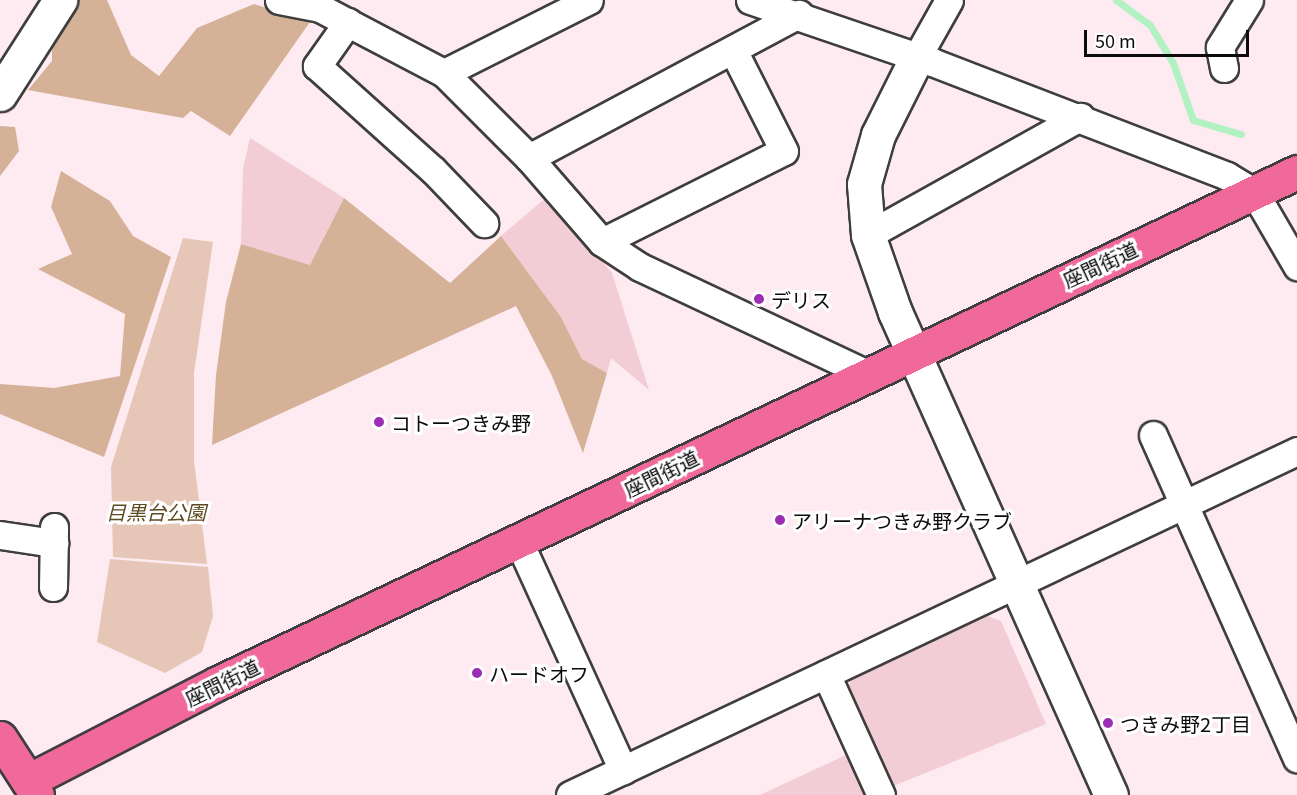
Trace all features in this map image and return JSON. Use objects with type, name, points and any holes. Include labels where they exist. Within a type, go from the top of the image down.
[{"type":"main road","name":"座間街道","points":[[33,788],[218,683],[1297,172]]},
{"type":"main road","points":[[0,738],[33,788]]},
{"type":"street","points":[[0,94],[60,0]]},
{"type":"street","points":[[279,0],[334,10],[444,73],[529,158],[602,242],[640,267],[867,375]]},
{"type":"street","points":[[444,73],[589,0]]},
{"type":"street","points":[[750,0],[799,14],[1080,117],[1227,176],[1254,192],[1297,266]]},
{"type":"street","points":[[949,0],[878,135],[864,184],[868,235],[913,352],[1015,585],[1111,795]]},
{"type":"street","points":[[1224,68],[1220,47],[1249,0]]},
{"type":"street","points":[[334,10],[317,66],[388,145],[467,217]]},
{"type":"street","points":[[529,158],[799,14]]},
{"type":"street","points":[[602,242],[784,151],[733,50]]},
{"type":"street","points":[[868,235],[1080,117]]},
{"type":"street","points":[[1154,435],[1297,758]]},
{"type":"street","points":[[570,795],[1297,451]]},
{"type":"street","points":[[0,535],[54,535],[53,587]]},
{"type":"street","points":[[519,542],[623,770]]},
{"type":"street","points":[[826,674],[881,795]]},
{"type":"shaded area","points":[[77,0],[107,0],[131,55],[159,76],[197,28],[254,4],[310,22],[230,136],[191,111],[183,118],[28,90],[52,61],[52,45]]},
{"type":"shaded area","points":[[0,126],[15,127],[19,151],[0,176]]},
{"type":"shaded area","points":[[250,138],[344,198],[310,265],[241,244],[243,169]]},
{"type":"shaded area","points":[[61,171],[110,201],[133,236],[171,257],[104,457],[0,414],[0,384],[54,388],[120,376],[125,314],[38,269],[72,254],[51,207]]},
{"type":"shaded area","points":[[548,196],[612,273],[649,390],[611,358],[607,373],[582,359],[561,317],[501,236]]},
{"type":"shaded area","points":[[344,198],[450,283],[501,236],[561,317],[582,359],[607,373],[583,453],[552,376],[516,306],[212,445],[216,375],[226,302],[241,244],[310,265]]},
{"type":"shaded area","points":[[985,615],[1001,621],[1046,724],[891,787],[849,686],[852,676]]},
{"type":"shaded area","points":[[846,755],[865,795],[760,795]]},
{"type":"green space","name":"目黒台公園","points":[[183,238],[213,242],[194,373],[194,461],[207,564],[113,557],[111,467]]},
{"type":"green space","points":[[110,559],[208,567],[213,616],[202,652],[165,673],[97,642]]},
{"type":"waterway","points":[[1116,0],[1150,25],[1173,63],[1193,120],[1241,134]]},
{"type":"place","name":"デリス","points":[[759,299]]},
{"type":"place","name":"コトーつきみ野","points":[[379,422]]},
{"type":"place","name":"アリーナつきみ野クラブ","points":[[780,520]]},
{"type":"place","name":"ハードオフ","points":[[477,673]]},
{"type":"place","name":"つきみ野2丁目","points":[[1108,723]]}]
